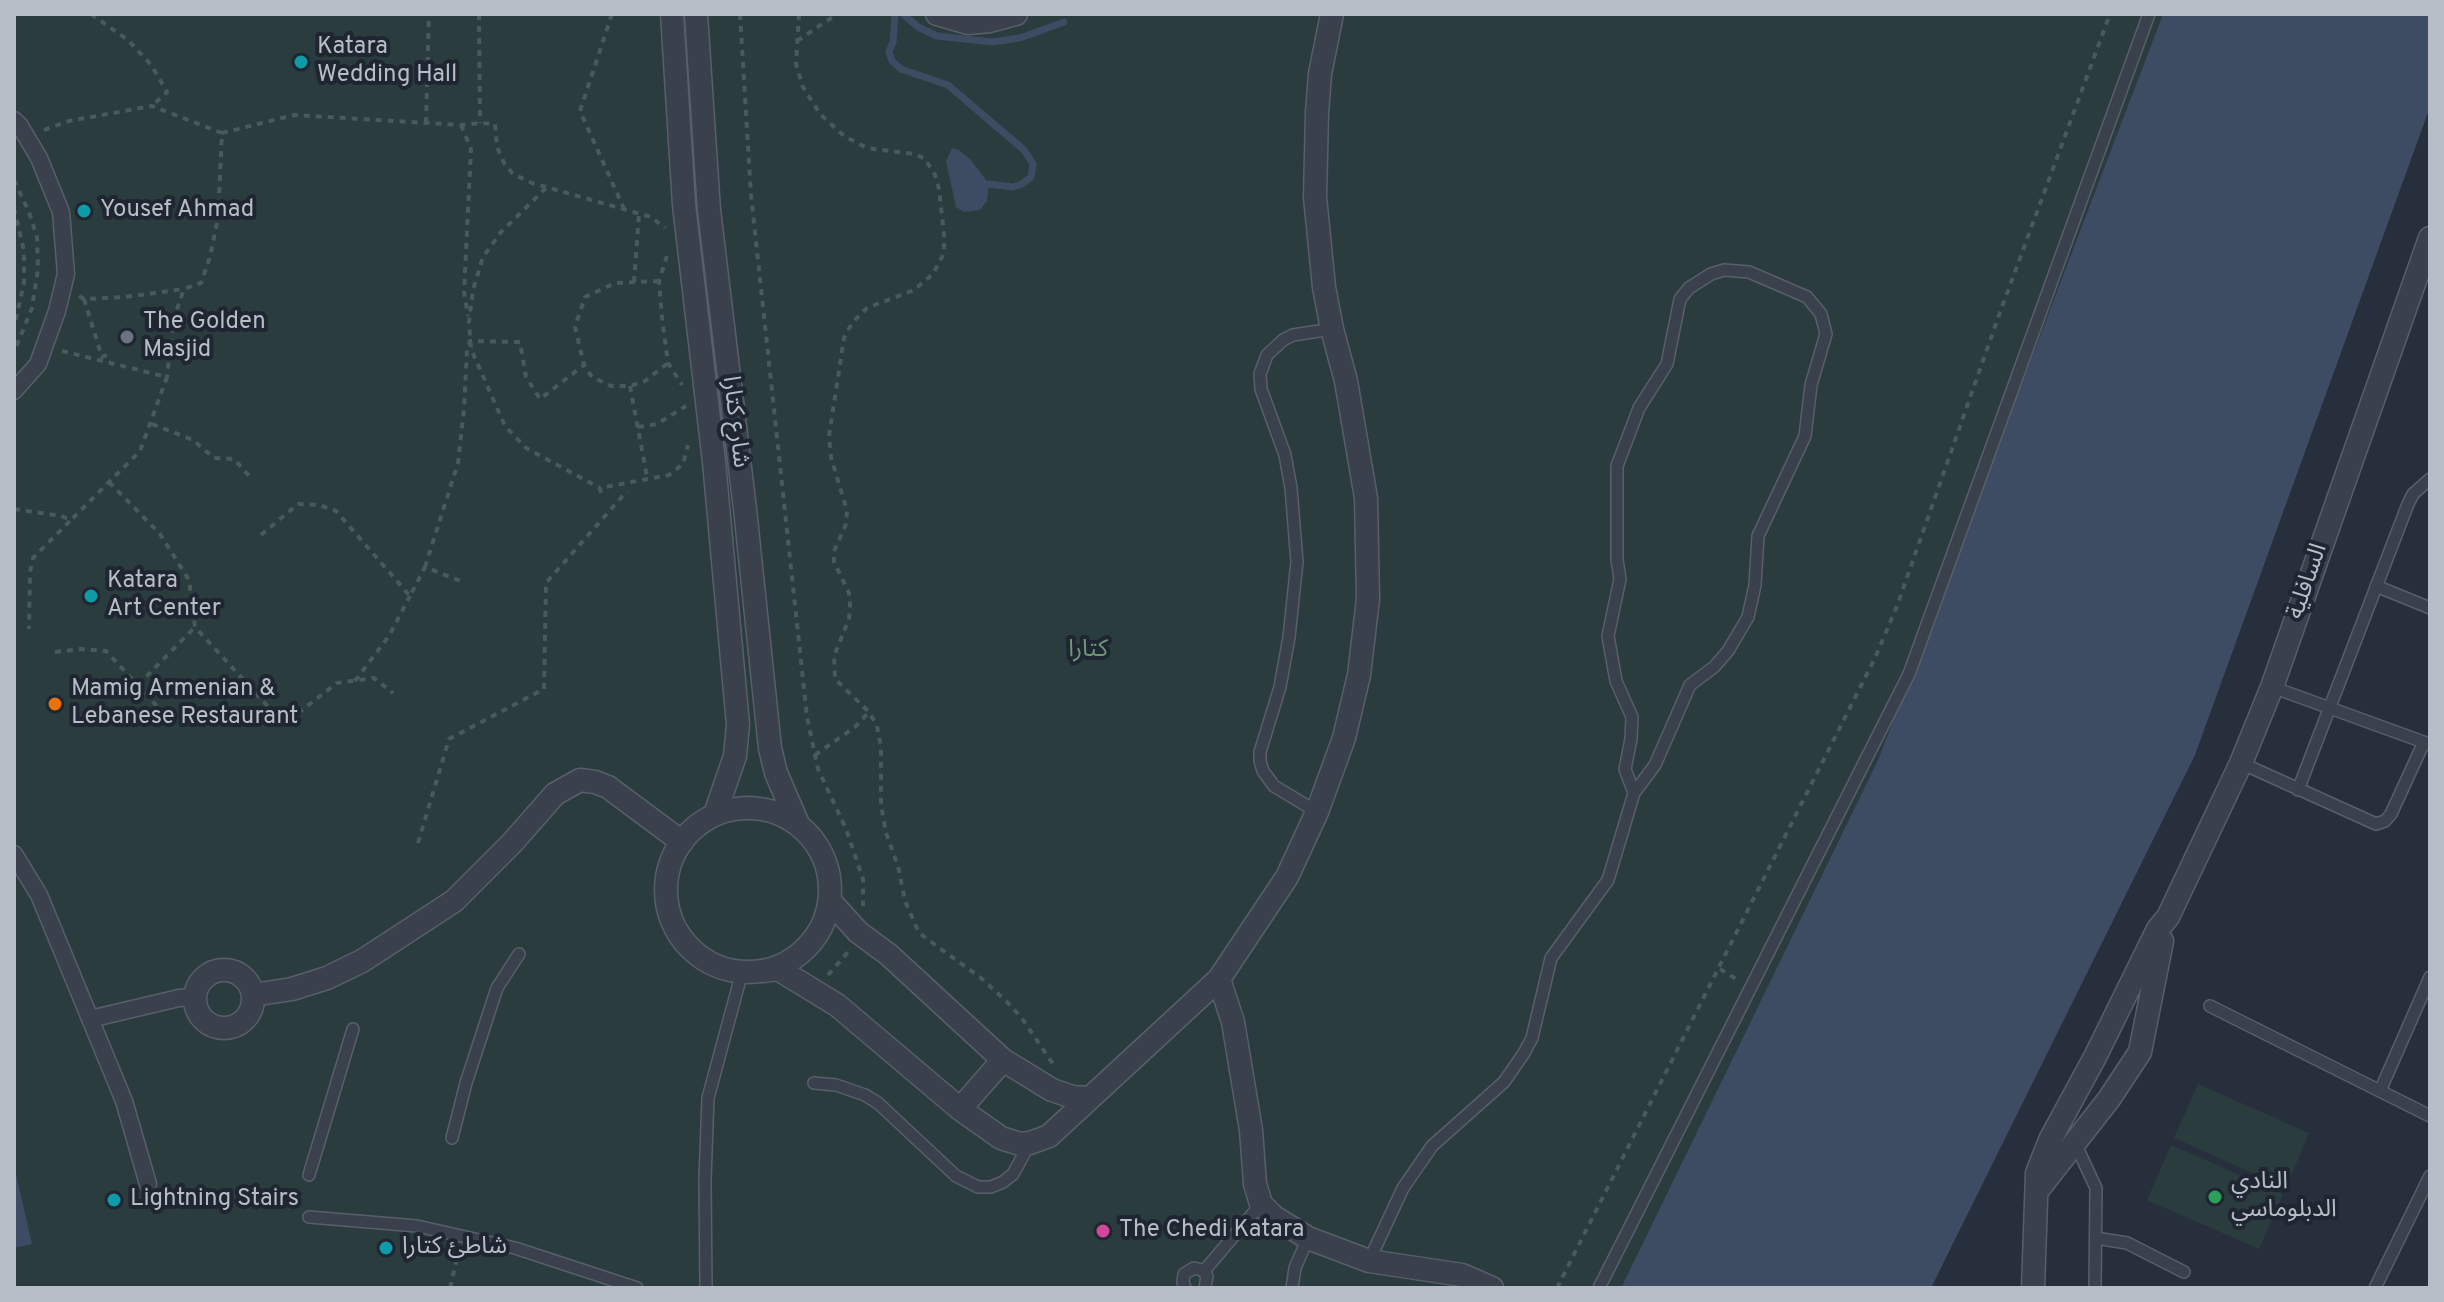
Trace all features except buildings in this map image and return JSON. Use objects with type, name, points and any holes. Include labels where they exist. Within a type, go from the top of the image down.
[{"type":"street","name":"شارع كتارا","points":[[672,14],[684,205],[714,462],[738,725],[735,756],[715,814]]},
{"type":"street","name":"شارع كتارا","points":[[696,14],[709,210],[770,748],[776,773],[798,824]]},
{"type":"street","points":[[937,14],[968,23],[1016,14]]},
{"type":"street","points":[[753,972],[790,961],[812,943],[822,927],[830,901],[830,879],[824,858],[813,839],[798,824],[779,813],[758,808],[736,808],[715,814],[691,830],[671,862],[666,885],[668,908],[676,930],[690,948],[710,963],[753,972],[778,969],[837,1005],[960,1109],[1001,1138],[1020,1144],[1030,1143],[1049,1136],[1081,1097],[1219,979],[1287,877],[1317,812],[1344,738],[1359,675],[1369,572],[1366,498],[1346,381],[1332,329],[1319,242],[1315,152],[1320,74],[1332,14]]},
{"type":"street","points":[[14,120],[39,158],[61,212],[66,274],[38,364],[14,391]]},
{"type":"street","name":"السافلية","points":[[2035,1194],[2125,1078],[2140,1052],[2168,917],[2241,763],[2272,687],[2428,251]]},
{"type":"street","points":[[253,995],[292,989],[327,978],[362,961],[454,901],[555,794],[580,780],[608,787],[682,842]]},
{"type":"street","points":[[14,854],[39,895],[124,1101],[148,1184]]},
{"type":"street","points":[[830,901],[858,932],[889,955],[1003,1060],[1052,1090],[1081,1097]]},
{"type":"street","name":"السافلية","points":[[2033,1288],[2037,1173],[2050,1140],[2158,929],[2168,917]]},
{"type":"street","points":[[229,970],[249,983],[253,995],[247,1018],[236,1026],[226,1028],[204,1020],[197,1009],[195,997],[198,986],[206,976],[229,970]]},
{"type":"street","points":[[1219,979],[1233,1022],[1251,1130],[1255,1184],[1261,1204],[1274,1217],[1308,1238],[1369,1261],[1462,1275],[1492,1288]]},
{"type":"street","points":[[90,1019],[195,997]]},
{"type":"street","points":[[2095,1057],[2106,1072],[2125,1078]]},
{"type":"street","points":[[960,1109],[1003,1060]]},
{"type":"street","points":[[1422,1270],[1450,1288]]},
{"type":"lane","points":[[1599,1288],[1909,674],[2149,14]]},
{"type":"lane","points":[[1369,1261],[1403,1188],[1432,1146],[1504,1082],[1524,1053],[1532,1038],[1551,958],[1608,880],[1634,793],[1655,765],[1690,685],[1714,667],[1739,636],[1753,601],[1758,536],[1805,436],[1811,385],[1825,344],[1825,324],[1815,304],[1807,297],[1749,272],[1724,270],[1711,274],[1689,288],[1680,299],[1667,364],[1639,408],[1617,466],[1617,560],[1620,579],[1608,636],[1616,681],[1632,717],[1625,769],[1634,793]]},
{"type":"lane","points":[[1317,812],[1274,786],[1260,761],[1280,687],[1297,562],[1285,455],[1261,389],[1260,374],[1267,355],[1283,340],[1332,329]]},
{"type":"lane","points":[[2298,790],[2413,494],[2430,479]]},
{"type":"lane","points":[[2376,586],[2430,608]]},
{"type":"lane","points":[[2241,763],[2371,823],[2380,824],[2391,814],[2427,743],[2272,687]]},
{"type":"lane","points":[[452,1138],[497,988],[519,954]]},
{"type":"lane","points":[[706,1288],[708,1098],[753,972]]},
{"type":"lane","points":[[2380,1091],[2430,977]]},
{"type":"lane","points":[[2210,1006],[2430,1116]]},
{"type":"lane","points":[[309,1175],[353,1029]]},
{"type":"lane","points":[[814,1083],[836,1085],[878,1103],[956,1176],[978,1187],[991,1187],[1013,1174],[1030,1143]]},
{"type":"lane","points":[[2075,1143],[2096,1188],[2095,1288]]},
{"type":"lane","points":[[2375,1288],[2430,1176]]},
{"type":"lane","points":[[1204,1271],[1261,1204]]},
{"type":"lane","points":[[309,1217],[417,1226],[515,1248],[637,1288]]},
{"type":"lane","points":[[1292,1288],[1295,1268],[1308,1238]]},
{"type":"lane","points":[[2096,1238],[2127,1243],[2184,1272]]},
{"type":"lane","points":[[1185,1288],[1183,1277],[1187,1270],[1194,1268],[1204,1271]]},
{"type":"lane","points":[[1204,1271],[1208,1281],[1205,1288]]},
{"type":"path","points":[[91,14],[128,40],[152,66],[167,92],[152,106]]},
{"type":"path","points":[[426,123],[429,14]]},
{"type":"path","points":[[479,14],[480,123]]},
{"type":"path","points":[[612,14],[580,111],[625,211]]},
{"type":"path","points":[[740,14],[751,195],[807,717],[818,769],[846,829],[863,879],[858,932],[842,961],[811,990]]},
{"type":"path","points":[[799,14],[796,64],[803,87],[820,114],[844,136],[867,148],[915,154],[925,159],[935,175],[942,210],[944,253],[933,274],[914,290],[867,308],[852,323],[844,338],[829,436],[831,457],[847,511],[846,524],[834,551],[834,562],[849,593],[850,606],[849,619],[834,656],[835,679],[869,712],[877,726],[881,747],[881,805],[886,833],[898,866],[905,901],[919,933],[981,978],[1007,1002],[1081,1097]]},
{"type":"path","points":[[797,41],[837,14]]},
{"type":"path","points":[[1557,1288],[1720,969],[1886,632],[2110,14]]},
{"type":"path","points":[[27,138],[69,121],[152,106],[222,133],[294,115],[461,125],[495,124],[497,147],[513,174],[546,188],[651,217],[664,227],[669,239]]},
{"type":"path","points":[[461,125],[471,149],[464,292],[470,341],[479,370],[505,426],[526,448],[600,490],[647,477],[669,475],[683,464],[688,438]]},
{"type":"path","points":[[63,288],[84,299],[184,289],[201,283],[218,218],[222,133]]},
{"type":"path","points":[[14,180],[37,237],[38,269],[32,308],[14,352]]},
{"type":"path","points":[[469,322],[473,290],[483,257],[501,232],[546,188]]},
{"type":"path","points":[[14,208],[24,251],[24,283],[14,327]]},
{"type":"path","points":[[634,282],[639,214]]},
{"type":"path","points":[[667,251],[659,281],[668,363],[684,388]]},
{"type":"path","points":[[659,281],[615,283],[585,297],[575,327],[584,365],[592,377],[611,386],[630,386],[645,381],[668,363]]},
{"type":"path","points":[[29,629],[33,558],[140,451],[167,377],[173,321],[184,289]]},
{"type":"path","points":[[84,299],[105,353]]},
{"type":"path","points":[[470,341],[520,342],[526,377],[540,399],[584,365]]},
{"type":"path","points":[[355,681],[389,636],[425,567],[458,463],[470,341]]},
{"type":"path","points":[[74,354],[167,377]]},
{"type":"path","points":[[630,386],[647,477]]},
{"type":"path","points":[[685,397],[687,416]]},
{"type":"path","points":[[638,427],[657,424],[686,406]]},
{"type":"path","points":[[152,424],[193,440],[214,458],[234,459],[251,478]]},
{"type":"path","points":[[109,482],[160,534],[189,580],[195,627],[284,724],[337,683],[374,678],[393,693]]},
{"type":"path","points":[[418,843],[449,739],[544,689],[546,583],[627,491]]},
{"type":"path","points":[[261,535],[298,504],[319,505],[336,511],[410,596]]},
{"type":"path","points":[[14,509],[71,520]]},
{"type":"path","points":[[425,567],[463,582]]},
{"type":"path","points":[[138,685],[195,627]]},
{"type":"path","points":[[55,652],[82,649],[106,651],[168,718]]},
{"type":"path","points":[[815,755],[855,727],[869,712]]},
{"type":"path","points":[[450,1288],[462,1236]]},
{"type":"green space","name":"كتارا","points":[[14,14],[2163,14],[1878,760],[1621,1288],[14,1288]]},
{"type":"green space","points":[[2198,1084],[2309,1133],[2286,1188],[2174,1138]]},
{"type":"green space","name":"النادي الدبلوماسي","points":[[2171,1145],[2283,1194],[2259,1249],[2147,1200]]},
{"type":"water","points":[[2163,14],[2430,14],[2430,107],[2195,755],[1931,1288],[1621,1288],[1878,760]]},
{"type":"water","points":[[952,148],[970,159],[989,184],[987,201],[980,210],[964,212],[956,207],[946,161]]},
{"type":"water","points":[[14,1165],[32,1244],[14,1248]]},
{"type":"waterway","points":[[895,14],[889,52],[892,61],[901,69],[948,85],[1024,150],[1033,164],[1031,177],[1022,184],[1013,187],[989,184]]},
{"type":"waterway","points":[[903,14],[918,27],[937,36],[992,42],[1020,38],[1064,22]]},
{"type":"place","name":"Katara Wedding Hall","points":[[301,62]]},
{"type":"place","name":"Yousef Ahmad","points":[[84,211]]},
{"type":"place","name":"The Golden Masjid","points":[[127,337]]},
{"type":"place","name":"Katara Art Center","points":[[91,596]]},
{"type":"place","name":"Mamig Armenian & Lebanese Restaurant","points":[[55,704]]},
{"type":"place","name":"النادي الدبلوماسي","points":[[2215,1197]]},
{"type":"place","name":"Lightning Stairs","points":[[114,1200]]},
{"type":"place","name":"The Chedi Katara","points":[[1103,1231]]},
{"type":"place","name":"شاطئ كتارا","points":[[386,1248]]}]
